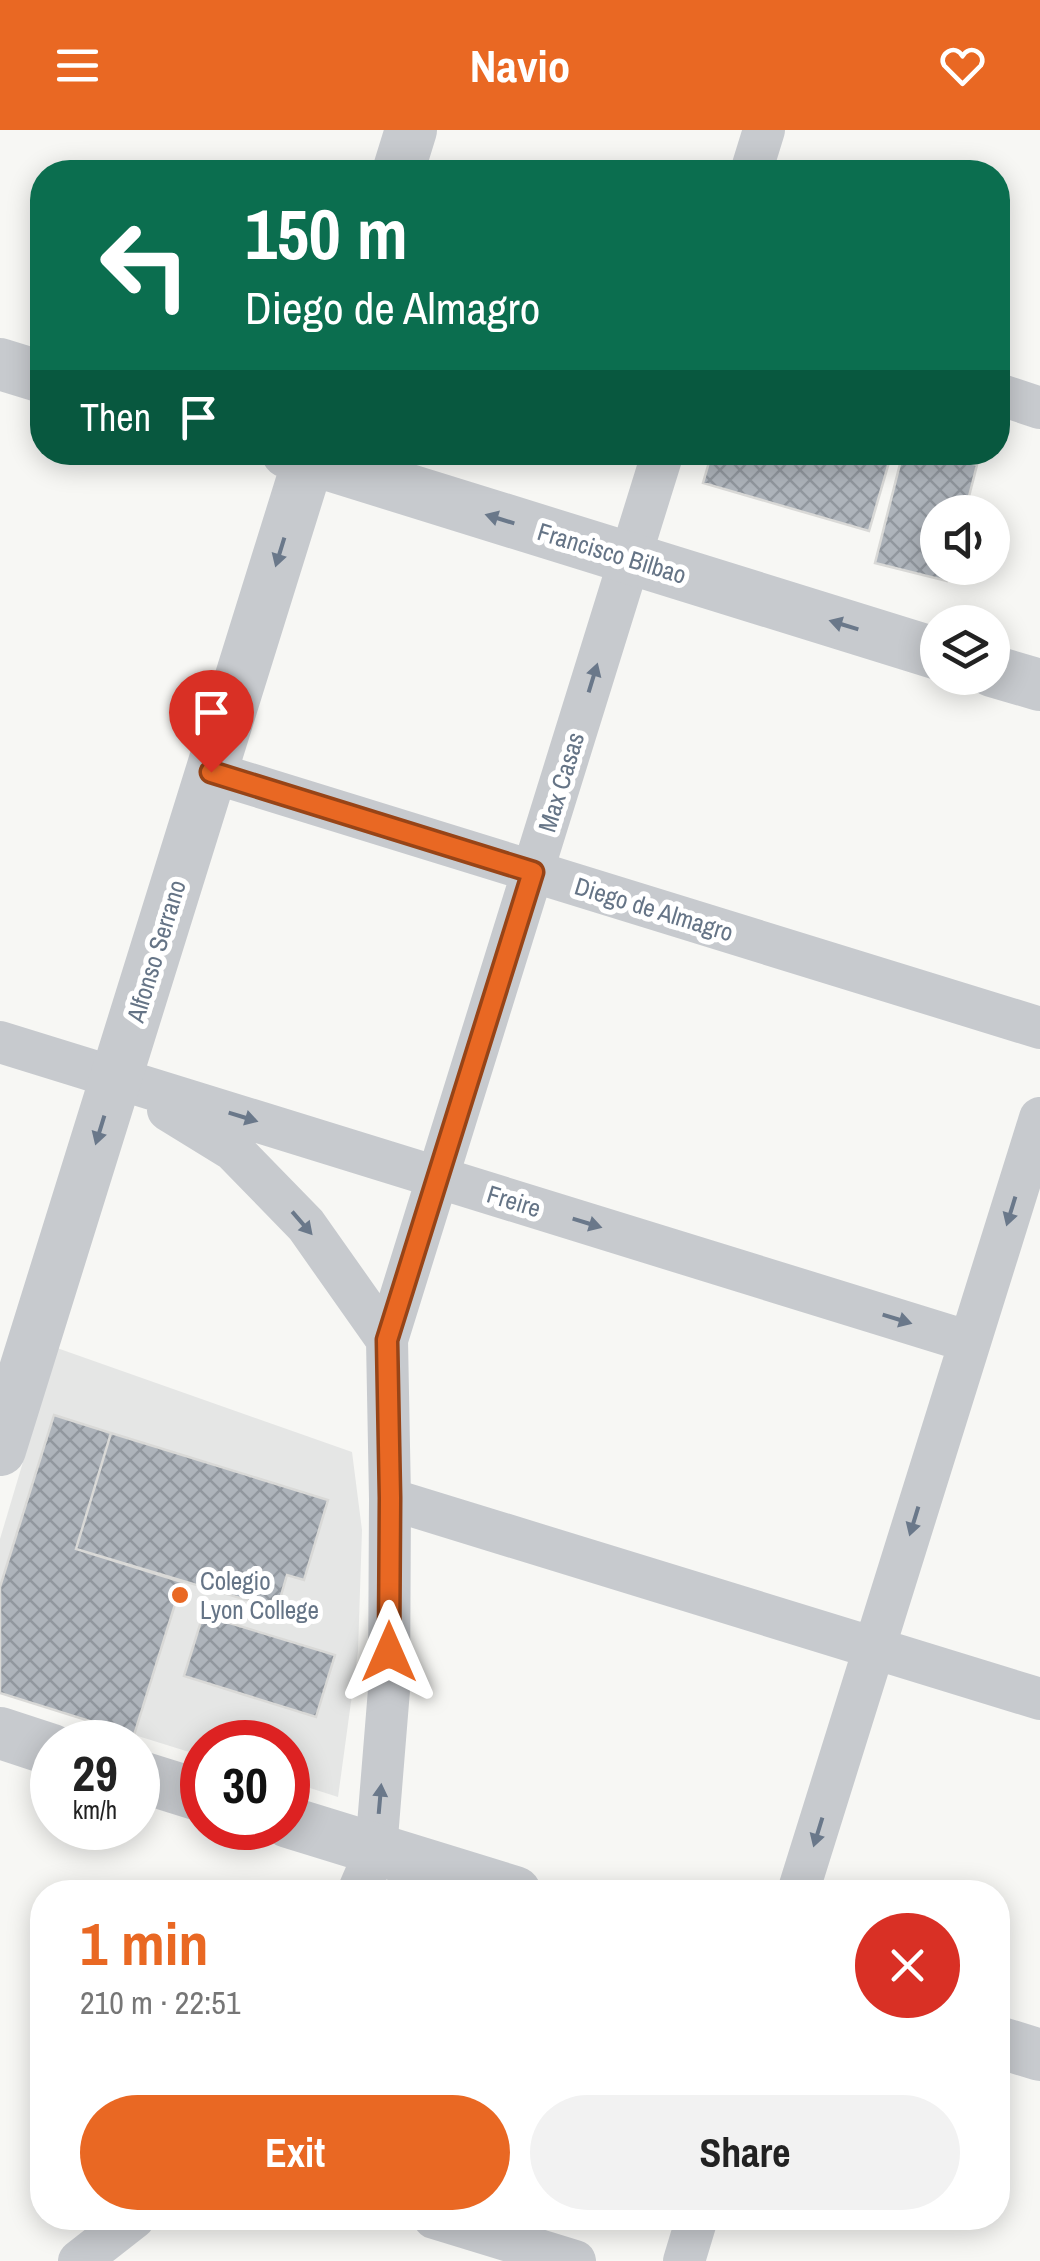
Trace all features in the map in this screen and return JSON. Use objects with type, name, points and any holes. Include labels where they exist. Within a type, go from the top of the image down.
[{"type":"street","points":[[402,160],[412,130]]},
{"type":"street","points":[[755,160],[764,130]]},
{"type":"street","points":[[0,364],[30,373]]},
{"type":"street","points":[[1010,398],[1040,408]]},
{"type":"street","name":"Alfonso Serrano","points":[[0,1450],[211,772],[299,465]]},
{"type":"street","name":"Francisco Bilbao","points":[[334,465],[920,648]]},
{"type":"street","name":"Max Casas","points":[[367,1871],[388,1690],[387,1340],[660,465]]},
{"type":"street","points":[[1010,676],[1040,685]]},
{"type":"street","name":"Diego de Almagro","points":[[211,772],[1040,1028]]},
{"type":"street","name":"Freire","points":[[0,1042],[970,1342]]},
{"type":"street","points":[[116,1078],[233,1150],[306,1225],[387,1340]]},
{"type":"street","points":[[802,1880],[1040,1118]]},
{"type":"street","points":[[390,1498],[1040,1699]]},
{"type":"street","points":[[0,1733],[30,1743]]},
{"type":"street","points":[[310,1836],[367,1871],[430,1880]]},
{"type":"street","points":[[1010,2046],[1040,2055]]},
{"type":"street","points":[[79,2261],[119,2230]]},
{"type":"street","points":[[473,2230],[574,2261]]},
{"type":"street","points":[[684,2261],[693,2230]]},
{"type":"shaded area","name":"Colegio Lyon College","points":[[57,1348],[352,1452],[362,1530],[358,1651],[338,1797],[310,1788],[310,1720],[180,1720],[180,1749],[160,1743],[160,1720],[87,1720],[0,1693],[0,1539]]},
{"type":"building","points":[[708,465],[888,465],[869,531],[703,483]]},
{"type":"building","points":[[900,465],[977,465],[969,495],[920,495],[920,574],[875,563]]},
{"type":"building","points":[[54,1415],[111,1433],[76,1549],[182,1582],[139,1720],[86,1720],[0,1693],[0,1587]]},
{"type":"building","points":[[111,1433],[328,1500],[304,1580],[287,1575],[277,1609],[76,1549]]},
{"type":"building","points":[[203,1615],[335,1655],[316,1717],[184,1676]]},
{"type":"place","name":"Colegio Lyon College","points":[[180,1595]]},
{"type":"route","points":[[211,772],[533,872],[387,1340],[389,1652]]}]
